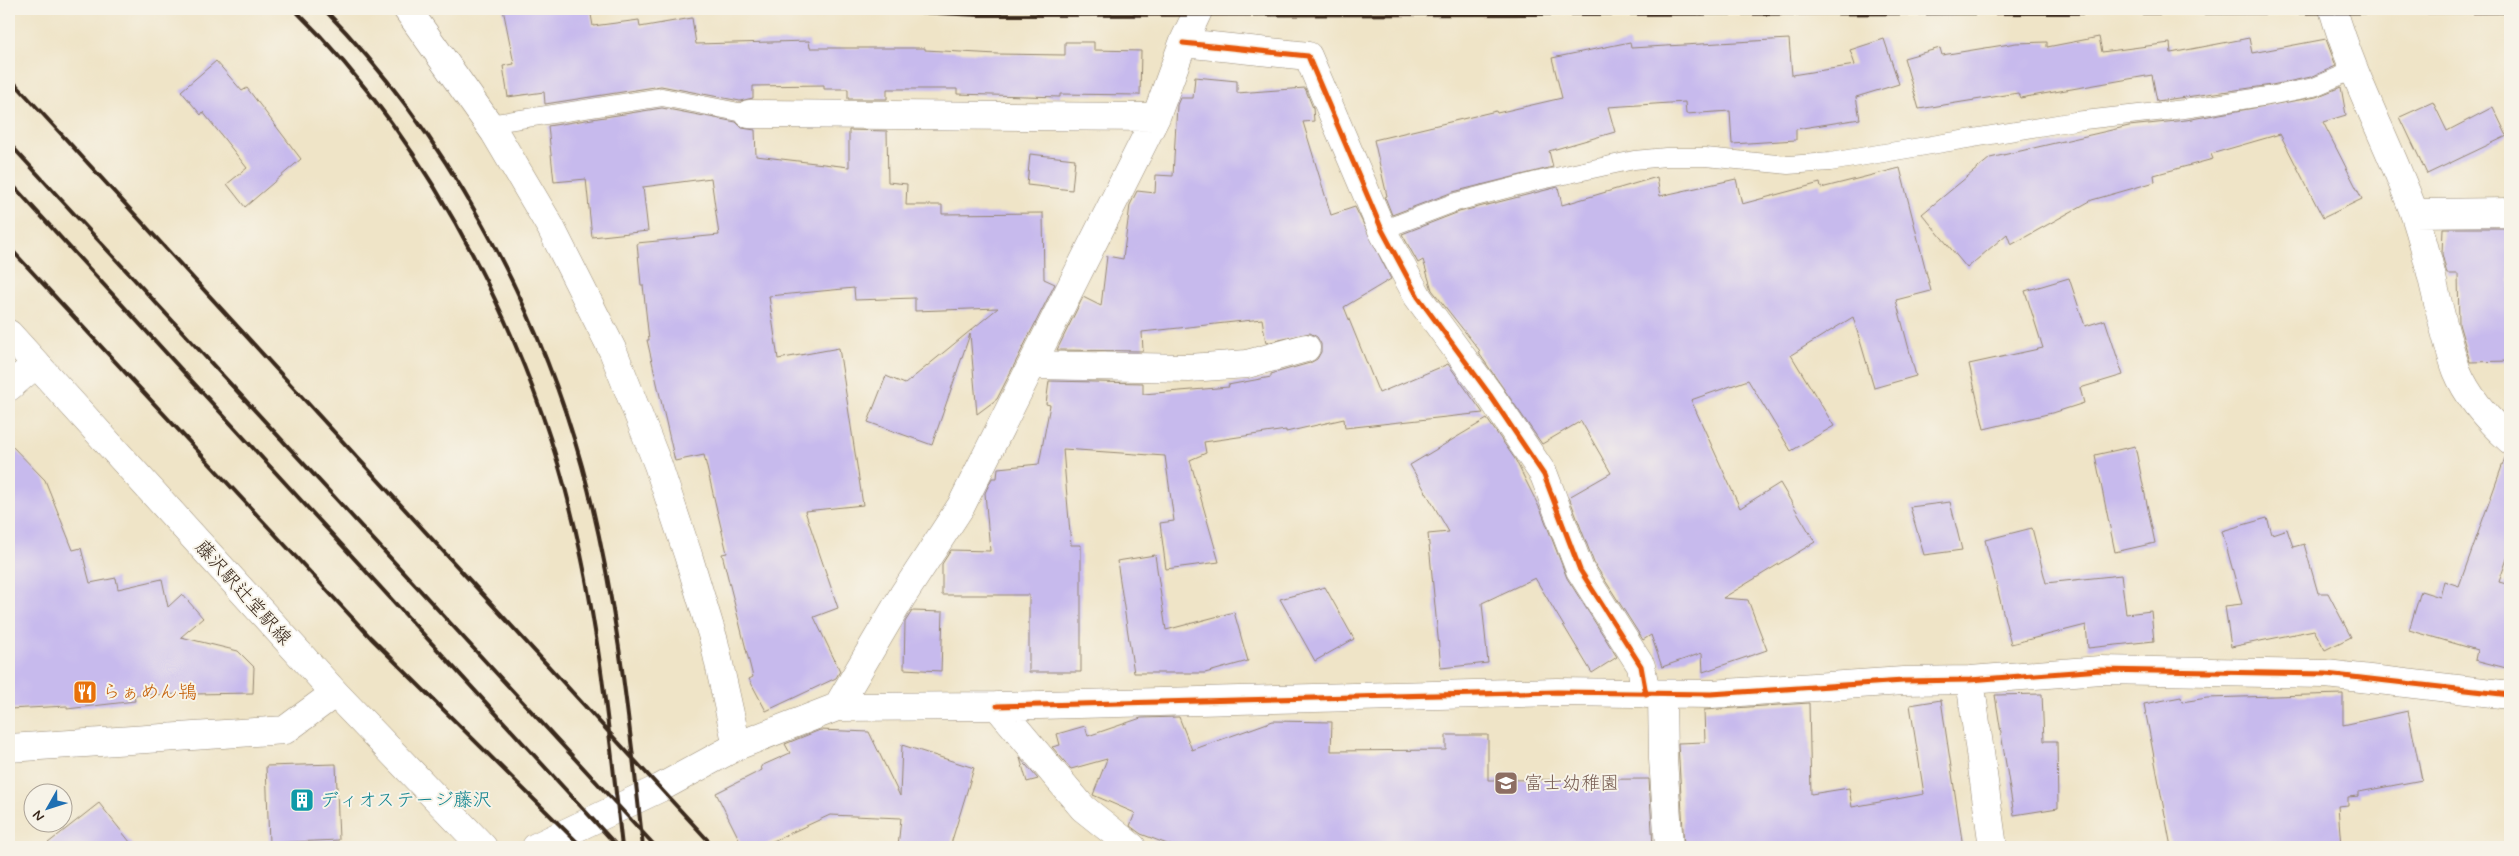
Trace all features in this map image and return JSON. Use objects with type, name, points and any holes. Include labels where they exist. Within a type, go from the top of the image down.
[{"type":"street","points":[[407,9],[489,124],[550,226],[613,351],[658,465],[688,555],[714,641],[737,746]]},
{"type":"street","points":[[837,707],[903,595],[961,506],[1156,117],[1183,43],[1200,9]]},
{"type":"street","points":[[2333,9],[2354,70],[2395,162],[2414,213],[2458,373],[2490,423],[2510,440]]},
{"type":"street","points":[[1183,43],[1308,56],[1382,230],[1418,297],[1490,395],[1544,475],[1580,570],[1641,666],[1654,694],[1663,759],[1669,847]]},
{"type":"street","points":[[749,114],[1156,117]]},
{"type":"street","points":[[2414,213],[2510,212]]},
{"type":"street","name":"藤沢駅辻堂駅線","points":[[9,334],[335,693],[483,847]]},
{"type":"street","points":[[1032,365],[1189,368],[1247,364],[1306,348]]},
{"type":"street","points":[[9,386],[36,364]]},
{"type":"street","points":[[536,847],[660,788],[737,746],[837,707],[997,706],[1558,692],[1711,694],[1903,680],[1970,680],[2100,670],[2326,674],[2510,695]]},
{"type":"street","points":[[1970,680],[1993,847]]},
{"type":"street","points":[[9,748],[285,730],[335,693]]},
{"type":"street","points":[[997,706],[1083,808],[1118,843]]},
{"type":"lane","points":[[1382,230],[1456,202],[1537,181],[1634,160],[1666,157],[1705,157],[1788,165],[1830,162],[2075,121],[2184,109],[2274,95],[2314,87],[2354,70]]},
{"type":"lane","points":[[489,124],[662,97],[749,114]]},
{"type":"building","points":[[503,9],[590,9],[593,26],[639,20],[640,27],[692,18],[696,44],[809,41],[810,48],[925,48],[925,50],[997,54],[1065,55],[1065,42],[1094,42],[1094,50],[1141,51],[1140,95],[1060,94],[1060,97],[957,94],[957,89],[887,89],[887,99],[848,99],[848,89],[824,89],[824,85],[753,86],[753,98],[740,101],[661,86],[545,104],[544,92],[508,97],[503,66],[514,64]]},
{"type":"building","points":[[2099,37],[2102,52],[2170,43],[2171,53],[2249,38],[2252,53],[2326,39],[2336,66],[2311,77],[2272,85],[2157,101],[2152,75],[2020,98],[2018,93],[1919,109],[1904,58],[1940,48],[1942,55],[2016,43],[2047,42],[2047,47]]},
{"type":"building","points":[[1789,39],[1792,75],[1855,65],[1850,50],[1884,39],[1899,84],[1856,97],[1860,119],[1796,129],[1796,140],[1732,144],[1730,111],[1686,114],[1685,102],[1608,107],[1615,132],[1549,151],[1553,167],[1453,192],[1392,215],[1385,197],[1387,196],[1374,140],[1496,111],[1497,113],[1562,98],[1552,58],[1630,42],[1631,48]]},
{"type":"building","points":[[216,61],[242,91],[247,88],[301,159],[245,207],[227,184],[247,168],[203,112],[201,115],[181,91]]},
{"type":"building","points":[[1195,77],[1237,81],[1237,93],[1305,88],[1313,108],[1314,121],[1303,122],[1331,215],[1355,207],[1391,279],[1344,307],[1379,393],[1448,364],[1483,413],[1345,428],[1344,419],[1286,432],[1286,430],[1204,442],[1206,453],[1190,460],[1219,562],[1166,569],[1160,523],[1174,521],[1165,456],[1063,449],[1071,545],[1081,545],[1081,672],[1029,672],[1029,595],[942,595],[942,564],[951,550],[990,551],[985,493],[992,478],[997,478],[998,468],[1039,464],[1050,405],[1046,404],[1049,381],[1143,383],[1143,394],[1229,387],[1228,385],[1271,377],[1271,374],[1310,363],[1317,359],[1321,352],[1321,344],[1317,337],[1310,333],[1266,343],[1262,319],[1142,332],[1143,351],[1057,350],[1083,297],[1101,306],[1107,256],[1123,259],[1130,205],[1137,191],[1155,193],[1156,175],[1173,176],[1177,105],[1180,98],[1193,98]]},
{"type":"building","points":[[2341,87],[2346,115],[2323,122],[2362,199],[2323,218],[2280,134],[2211,154],[2213,159],[2154,175],[2155,182],[2092,200],[2011,245],[2007,234],[1967,268],[1922,214],[1990,158],[2129,126],[2186,120],[2316,97]]},
{"type":"building","points":[[2433,102],[2447,131],[2493,107],[2507,136],[2427,174],[2400,117]]},
{"type":"building","points":[[662,108],[736,122],[742,128],[755,130],[756,156],[849,167],[849,130],[887,131],[888,182],[907,184],[906,205],[942,205],[942,214],[1043,213],[1044,279],[1055,284],[997,399],[977,414],[970,334],[932,445],[868,422],[886,376],[905,384],[998,308],[915,311],[915,298],[855,300],[854,288],[769,296],[778,359],[839,348],[863,505],[805,511],[838,608],[814,617],[840,671],[836,678],[766,711],[749,679],[753,677],[722,554],[727,553],[704,455],[675,461],[647,340],[649,340],[643,285],[641,285],[637,243],[719,235],[711,178],[643,187],[648,231],[592,237],[586,179],[554,182],[548,126]]},
{"type":"building","points":[[1030,154],[1075,159],[1072,190],[1027,185]]},
{"type":"building","points":[[1900,168],[1931,291],[1896,300],[1916,376],[1874,388],[1853,317],[1791,355],[1834,426],[1791,451],[1748,380],[1691,400],[1740,508],[1780,483],[1815,542],[1723,598],[1748,600],[1767,650],[1703,672],[1702,653],[1662,667],[1651,635],[1643,640],[1594,563],[1569,497],[1611,473],[1581,421],[1542,444],[1478,352],[1480,351],[1432,290],[1423,260],[1418,263],[1402,234],[1459,212],[1558,187],[1562,205],[1657,177],[1660,196],[1736,179],[1742,204],[1820,183],[1821,188]]},
{"type":"building","points":[[2443,228],[2510,228],[2510,361],[2470,362],[2459,324],[2458,274],[2447,274],[2442,254]]},
{"type":"building","points":[[2069,278],[2085,326],[2105,320],[2123,375],[2080,388],[2084,403],[2056,412],[1984,429],[1969,364],[2043,348],[2025,291]]},
{"type":"building","points":[[1487,419],[1515,459],[1542,513],[1567,578],[1617,657],[1592,673],[1535,578],[1482,603],[1488,663],[1441,668],[1428,534],[1449,532],[1410,465]]},
{"type":"building","points":[[9,443],[45,480],[73,550],[81,548],[90,583],[116,578],[118,589],[162,579],[168,607],[182,594],[203,618],[181,637],[238,651],[254,667],[253,693],[134,695],[135,701],[67,709],[67,706],[9,709]]},
{"type":"building","points":[[2135,446],[2155,543],[2115,552],[2095,455]]},
{"type":"building","points":[[2506,455],[2510,455],[2510,550],[2499,582],[2510,585],[2510,669],[2475,660],[2477,650],[2409,630],[2421,591],[2440,597],[2444,581],[2459,586]]},
{"type":"building","points":[[1950,502],[1962,550],[1924,555],[1910,507]]},
{"type":"building","points":[[2267,518],[2272,534],[2287,529],[2293,547],[2304,544],[2318,593],[2328,593],[2351,637],[2325,650],[2314,630],[2231,647],[2225,606],[2242,604],[2222,531]]},
{"type":"building","points":[[2032,528],[2046,583],[2121,575],[2126,614],[2151,611],[2154,641],[2088,648],[2086,625],[2011,644],[1985,540]]},
{"type":"building","points":[[1155,555],[1166,630],[1234,612],[1248,661],[1205,673],[1134,673],[1117,561]]},
{"type":"building","points":[[1325,587],[1354,639],[1315,661],[1280,599]]},
{"type":"building","points":[[912,611],[943,612],[941,671],[904,669],[905,622]]},
{"type":"building","points":[[2042,694],[2044,741],[2057,741],[2058,808],[2014,815],[1995,695]]},
{"type":"building","points":[[2343,694],[2343,725],[2408,711],[2422,780],[2359,792],[2359,796],[2348,797],[2348,805],[2338,806],[2341,847],[2171,847],[2144,704],[2181,697],[2182,702],[2207,698]]},
{"type":"building","points":[[1941,700],[1963,847],[1684,847],[1678,743],[1705,742],[1704,710],[1809,703],[1811,794],[1849,788],[1852,807],[1924,794],[1910,705]]},
{"type":"building","points":[[1179,717],[1192,750],[1273,721],[1332,722],[1331,751],[1446,750],[1446,735],[1488,735],[1488,780],[1649,779],[1653,847],[1175,847],[1141,834],[1130,826],[1135,813],[1093,795],[1107,759],[1071,769],[1052,747],[1060,745],[1057,734],[1085,726],[1088,736],[1141,718]]},
{"type":"building","points":[[820,730],[869,732],[900,796],[902,745],[974,768],[950,847],[898,847],[901,818],[830,815],[760,847],[743,847],[716,793],[762,770],[761,766],[790,753],[785,744]]},
{"type":"building","points":[[1020,758],[1038,779],[1027,782]]},
{"type":"building","name":"ディオステージ藤沢","points":[[336,764],[339,840],[269,843],[266,766]]},
{"type":"building","points":[[99,803],[134,847],[43,847],[60,834],[72,834],[72,824]]},
{"type":"railway","points":[[294,9],[345,64],[393,125],[436,190],[475,259],[509,330],[538,403],[562,477],[580,550],[605,698],[622,847]]},
{"type":"railway","points":[[324,9],[368,57],[409,109],[447,164],[481,222],[512,281],[539,342],[563,404],[594,513],[613,607],[643,847]]},
{"type":"railway","points":[[851,9],[979,15],[2510,12]]},
{"type":"railway","points":[[9,77],[714,847]]},
{"type":"railway","points":[[9,143],[656,847]]},
{"type":"railway","points":[[9,181],[618,847]]},
{"type":"railway","points":[[9,247],[371,638],[582,847]]},
{"type":"cycle path","points":[[1183,43],[1308,56],[1382,230],[1418,297],[1490,395],[1544,475],[1580,570],[1641,666],[1646,694]]},
{"type":"cycle path","points":[[997,706],[1557,692],[1711,694],[1903,681],[1970,680],[2100,670],[2326,674],[2510,695]]},
{"type":"place","name":"らぁめん鴇","points":[[85,692]]},
{"type":"place","name":"富士幼稚園","points":[[1506,783]]},
{"type":"place","name":"ディオステージ藤沢","points":[[302,800]]}]
